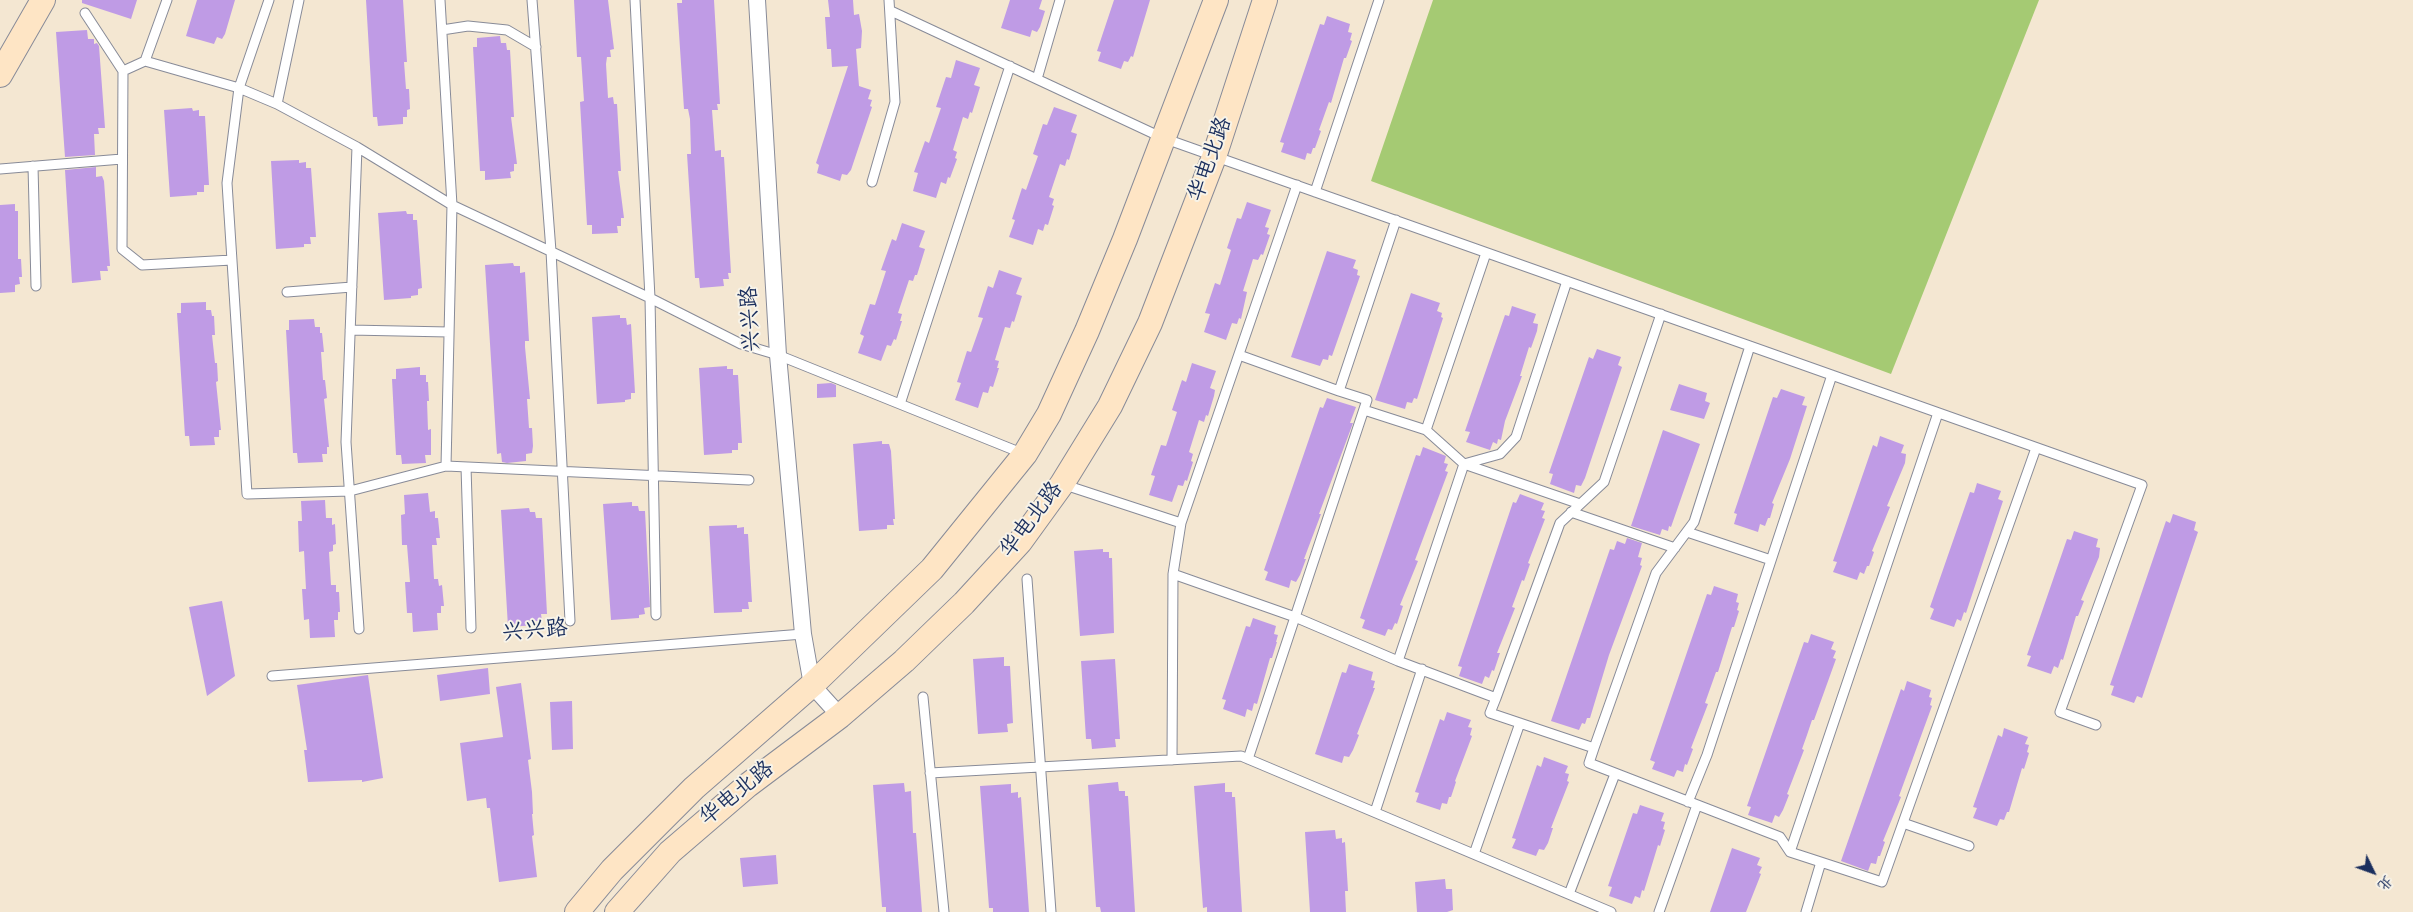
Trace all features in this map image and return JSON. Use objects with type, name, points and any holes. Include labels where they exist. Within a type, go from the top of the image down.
[{"type":"main road","points":[[0,75],[43,0]]},
{"type":"main road","name":"华电北路","points":[[577,912],[612,870],[694,788],[812,685],[932,569],[1025,454],[1049,414],[1125,239],[1216,0]]},
{"type":"main road","name":"华电北路","points":[[618,912],[670,852],[748,785],[840,716],[904,661],[964,603],[1020,542],[1062,484],[1110,406],[1150,323],[1214,157],[1265,0]]},
{"type":"street","name":"兴兴路","points":[[757,0],[778,355],[803,634],[812,685]]},
{"type":"street","points":[[812,685],[840,716]]},
{"type":"lane","points":[[145,61],[167,0]]},
{"type":"lane","points":[[268,0],[239,88],[227,183],[247,494],[350,491],[446,466],[563,473],[749,480]]},
{"type":"lane","points":[[277,104],[300,0]]},
{"type":"lane","points":[[440,0],[452,205],[446,466]]},
{"type":"lane","points":[[532,0],[551,251],[570,621]]},
{"type":"lane","points":[[635,0],[650,298],[656,615]]},
{"type":"lane","points":[[872,182],[895,102],[889,0]]},
{"type":"lane","points":[[1037,79],[1060,0]]},
{"type":"lane","points":[[1315,192],[1379,0]]},
{"type":"lane","points":[[891,11],[1163,138],[2142,485],[2060,712],[2096,725]]},
{"type":"lane","points":[[85,13],[122,71],[122,249],[142,265],[232,260]]},
{"type":"lane","points":[[442,30],[468,26],[507,30],[536,47]]},
{"type":"lane","points":[[122,71],[145,61],[239,88],[277,104],[357,147],[452,205],[650,298],[741,344],[778,355],[1025,454]]},
{"type":"lane","points":[[900,404],[1010,66]]},
{"type":"lane","points":[[357,147],[346,442],[359,629]]},
{"type":"lane","points":[[0,169],[122,159]]},
{"type":"lane","points":[[33,166],[36,286]]},
{"type":"lane","points":[[1172,760],[1172,574],[1181,523],[1297,185]]},
{"type":"lane","points":[[1339,391],[1396,220]]},
{"type":"lane","points":[[1426,430],[1486,252]]},
{"type":"lane","points":[[1464,464],[1500,454],[1516,437],[1567,281]]},
{"type":"lane","points":[[287,292],[352,288]]},
{"type":"lane","points":[[1594,748],[1490,713],[1560,522],[1604,482],[1661,314]]},
{"type":"lane","points":[[350,330],[449,332]]},
{"type":"lane","points":[[1750,346],[1694,522],[1656,573],[1589,763],[1780,837],[1790,852],[1882,882],[2036,448]]},
{"type":"lane","points":[[1238,355],[1367,400],[1248,759]]},
{"type":"lane","points":[[1688,802],[1707,755],[1832,375]]},
{"type":"lane","points":[[1364,410],[1426,430],[1464,464],[1580,504]]},
{"type":"lane","points":[[1790,852],[1938,413]]},
{"type":"lane","points":[[1398,661],[1464,464]]},
{"type":"lane","points":[[466,468],[471,628]]},
{"type":"lane","points":[[1062,484],[1181,523]]},
{"type":"lane","points":[[1571,512],[1675,548]]},
{"type":"lane","points":[[1687,532],[1771,560]]},
{"type":"lane","points":[[1172,574],[1295,616],[1398,661],[1496,698]]},
{"type":"lane","points":[[1027,578],[1051,912]]},
{"type":"lane","name":"兴兴路","points":[[272,676],[803,634]]},
{"type":"lane","points":[[1375,812],[1422,669]]},
{"type":"lane","points":[[923,697],[944,912]]},
{"type":"lane","points":[[1474,854],[1520,723]]},
{"type":"lane","points":[[930,773],[1241,756],[1611,912]]},
{"type":"lane","points":[[1569,894],[1615,774]]},
{"type":"lane","points":[[1659,912],[1697,805]]},
{"type":"lane","points":[[1903,823],[1969,846]]},
{"type":"lane","points":[[1806,912],[1821,862]]},
{"type":"green space","points":[[1433,0],[2039,0],[1891,374],[1371,181]]},
{"type":"building","points":[[82,0],[137,0],[131,19],[82,3]]},
{"type":"building","points":[[197,0],[235,0],[225,34],[222,39],[217,37],[214,44],[186,36]]},
{"type":"building","points":[[366,0],[403,0],[407,62],[404,62],[406,89],[409,89],[410,109],[407,110],[407,117],[403,117],[403,124],[378,126],[377,117],[373,117]]},
{"type":"building","points":[[574,0],[608,0],[614,49],[610,50],[611,57],[607,57],[606,64],[608,98],[613,97],[614,104],[617,104],[621,171],[618,171],[624,218],[621,218],[621,226],[617,226],[618,233],[592,234],[592,225],[587,225],[580,102],[584,101],[581,57],[577,57]]},
{"type":"building","points":[[682,0],[714,0],[720,104],[717,104],[718,110],[712,110],[715,151],[721,150],[721,157],[724,157],[731,273],[728,273],[729,279],[723,279],[724,286],[700,288],[699,278],[695,278],[687,154],[691,154],[690,119],[688,109],[684,109],[677,3],[682,3]]},
{"type":"building","points":[[828,0],[853,0],[854,15],[859,14],[862,31],[861,48],[856,49],[859,86],[871,90],[868,99],[872,100],[870,106],[872,107],[851,170],[847,175],[842,174],[840,181],[817,173],[819,165],[816,163],[848,66],[832,67],[831,49],[827,49],[825,17],[830,17]]},
{"type":"building","points":[[1010,0],[1042,0],[1039,9],[1045,11],[1040,27],[1037,32],[1032,30],[1030,37],[1001,28]]},
{"type":"building","points":[[1114,0],[1150,0],[1133,57],[1131,56],[1128,62],[1124,61],[1121,69],[1098,61],[1101,52],[1097,51]]},
{"type":"building","points":[[1327,16],[1350,24],[1348,32],[1352,33],[1350,40],[1352,41],[1346,58],[1344,58],[1331,103],[1329,102],[1319,130],[1321,131],[1315,148],[1313,148],[1311,154],[1307,153],[1305,160],[1281,152],[1284,143],[1280,142],[1320,24],[1324,25]]},
{"type":"building","points":[[87,30],[88,39],[94,39],[94,44],[97,43],[99,46],[105,128],[98,128],[99,134],[94,134],[95,155],[65,157],[56,32]]},
{"type":"building","points":[[500,36],[501,43],[506,43],[507,50],[510,50],[514,117],[511,117],[517,164],[514,164],[514,171],[510,172],[511,178],[485,180],[485,171],[480,171],[473,47],[477,47],[477,38]]},
{"type":"building","points":[[956,60],[980,68],[974,85],[980,87],[972,113],[970,112],[968,119],[963,117],[953,150],[957,152],[955,158],[957,159],[950,178],[948,177],[946,184],[941,182],[936,198],[913,191],[918,173],[914,172],[925,141],[929,143],[941,108],[936,107],[946,77],[951,78]]},
{"type":"building","points":[[1054,107],[1077,115],[1071,132],[1077,134],[1069,160],[1067,159],[1065,166],[1060,164],[1049,197],[1054,199],[1052,205],[1054,206],[1048,225],[1045,224],[1043,231],[1038,229],[1033,245],[1009,237],[1015,220],[1012,219],[1022,188],[1026,190],[1038,156],[1033,154],[1043,124],[1047,125]]},
{"type":"building","points":[[192,108],[193,111],[199,110],[199,116],[205,116],[209,185],[204,185],[204,192],[197,192],[197,195],[170,197],[164,110]]},
{"type":"building","points":[[299,160],[299,163],[306,162],[306,168],[311,168],[316,237],[310,237],[311,244],[304,244],[304,247],[276,249],[271,161]]},
{"type":"building","points":[[96,167],[96,177],[102,176],[104,181],[110,266],[107,266],[108,271],[100,271],[101,280],[72,283],[65,170]]},
{"type":"building","points":[[1247,202],[1271,210],[1265,227],[1269,228],[1267,234],[1270,235],[1263,255],[1261,254],[1258,260],[1253,259],[1243,291],[1247,292],[1241,319],[1239,318],[1237,324],[1232,323],[1226,340],[1204,332],[1210,314],[1205,313],[1215,283],[1220,285],[1231,250],[1227,248],[1237,218],[1241,219]]},
{"type":"building","points":[[15,204],[15,211],[18,211],[18,259],[21,259],[22,277],[19,277],[20,284],[15,285],[15,292],[0,293],[0,205]]},
{"type":"building","points":[[406,211],[407,214],[413,214],[413,220],[417,220],[422,288],[418,289],[418,295],[411,296],[411,298],[384,300],[378,213]]},
{"type":"building","points":[[902,223],[925,231],[919,247],[925,249],[917,275],[915,275],[913,281],[909,280],[898,313],[902,314],[900,321],[902,321],[896,340],[894,339],[891,346],[887,345],[881,361],[858,353],[864,336],[860,334],[870,304],[875,305],[886,271],[881,270],[892,239],[896,241]]},
{"type":"building","points":[[1327,251],[1356,260],[1353,268],[1358,270],[1357,275],[1360,276],[1332,356],[1329,355],[1328,360],[1323,359],[1320,366],[1291,357]]},
{"type":"building","points":[[513,263],[514,266],[520,266],[520,273],[525,272],[529,341],[525,341],[525,347],[530,399],[527,399],[529,428],[532,428],[533,446],[532,453],[526,454],[526,461],[507,463],[502,462],[501,453],[497,454],[485,265]]},
{"type":"building","points":[[999,270],[1022,278],[1016,294],[1022,296],[1014,322],[1012,321],[1010,328],[1005,327],[995,360],[999,361],[997,368],[999,368],[993,387],[990,386],[988,393],[983,392],[978,408],[955,400],[961,383],[957,382],[967,351],[971,352],[983,318],[978,317],[988,286],[993,288]]},
{"type":"building","points":[[1411,293],[1440,303],[1437,311],[1442,313],[1441,317],[1443,318],[1417,399],[1414,398],[1412,403],[1407,402],[1405,409],[1375,400]]},
{"type":"building","points":[[206,302],[206,310],[211,310],[212,316],[214,316],[215,335],[212,335],[215,363],[217,363],[218,381],[216,382],[221,430],[219,430],[219,437],[214,437],[215,445],[190,446],[189,436],[185,436],[177,313],[181,313],[181,303]]},
{"type":"building","points":[[1512,306],[1536,314],[1533,323],[1538,324],[1537,331],[1531,348],[1529,347],[1520,376],[1522,376],[1505,421],[1501,440],[1498,439],[1497,444],[1493,442],[1490,450],[1466,442],[1470,432],[1465,431],[1505,315],[1509,316]]},
{"type":"building","points":[[620,315],[620,318],[626,318],[627,325],[631,324],[635,393],[631,393],[631,399],[625,400],[625,402],[597,404],[592,317]]},
{"type":"building","points":[[314,319],[315,327],[320,327],[320,333],[322,333],[324,352],[321,352],[323,380],[325,380],[327,398],[324,399],[329,447],[327,447],[327,454],[322,454],[323,462],[298,463],[297,453],[293,453],[286,330],[289,330],[289,320]]},
{"type":"building","points":[[1597,349],[1621,357],[1618,365],[1622,367],[1585,478],[1581,486],[1576,485],[1574,493],[1550,484],[1553,474],[1549,473],[1589,357],[1593,359]]},
{"type":"building","points":[[1192,363],[1216,371],[1210,388],[1215,390],[1208,416],[1206,415],[1204,422],[1199,420],[1189,452],[1193,454],[1191,461],[1193,462],[1187,481],[1185,480],[1183,486],[1178,485],[1172,502],[1149,495],[1155,476],[1151,475],[1161,445],[1166,446],[1177,412],[1172,410],[1182,380],[1186,382]]},
{"type":"building","points":[[727,366],[727,369],[733,369],[733,375],[738,375],[742,443],[738,443],[738,450],[732,450],[732,453],[704,455],[699,368]]},
{"type":"building","points":[[420,367],[420,375],[426,375],[426,382],[428,382],[428,430],[431,429],[431,455],[425,455],[426,463],[402,464],[401,455],[396,455],[392,379],[396,379],[396,369]]},
{"type":"building","points":[[831,383],[836,385],[836,397],[817,398],[817,384]]},
{"type":"building","points":[[1679,384],[1707,393],[1705,401],[1710,403],[1704,419],[1670,410]]},
{"type":"building","points":[[1781,389],[1805,397],[1802,405],[1807,406],[1790,459],[1772,503],[1774,504],[1770,518],[1768,518],[1765,526],[1760,524],[1758,532],[1734,524],[1737,514],[1734,513],[1773,397],[1777,398]]},
{"type":"building","points":[[1327,398],[1356,407],[1350,423],[1353,423],[1319,514],[1321,514],[1300,575],[1296,582],[1291,580],[1289,588],[1265,580],[1268,572],[1264,570],[1320,407],[1323,408]]},
{"type":"building","points":[[1663,430],[1700,444],[1671,527],[1669,526],[1668,531],[1662,529],[1660,535],[1631,526]]},
{"type":"building","points":[[1880,436],[1904,445],[1901,453],[1906,454],[1905,463],[1887,506],[1890,507],[1872,551],[1874,552],[1869,566],[1867,566],[1864,574],[1860,572],[1857,580],[1833,572],[1837,562],[1833,561],[1873,445],[1877,447]]},
{"type":"building","points":[[882,441],[882,444],[889,444],[891,451],[894,525],[887,525],[887,529],[859,531],[853,444]]},
{"type":"building","points":[[1423,447],[1446,456],[1444,463],[1448,464],[1445,471],[1448,472],[1415,560],[1418,561],[1400,605],[1403,606],[1397,624],[1395,623],[1392,630],[1388,629],[1385,636],[1362,628],[1365,620],[1360,618],[1416,455],[1420,456]]},
{"type":"building","points":[[1977,483],[2001,491],[1998,499],[2003,501],[1966,613],[1964,612],[1961,621],[1957,619],[1954,627],[1930,619],[1934,609],[1930,607],[1970,492],[1974,493]]},
{"type":"building","points":[[428,493],[430,512],[435,511],[435,518],[438,518],[440,538],[436,538],[437,545],[432,545],[434,579],[438,579],[439,586],[442,585],[444,606],[441,606],[441,613],[437,613],[438,630],[413,632],[412,613],[407,613],[405,582],[410,582],[407,545],[402,545],[401,515],[405,514],[404,495]]},
{"type":"building","points":[[1520,494],[1544,503],[1541,510],[1545,511],[1542,518],[1545,519],[1528,563],[1530,564],[1524,581],[1522,580],[1512,607],[1515,608],[1497,653],[1500,653],[1494,671],[1492,670],[1489,678],[1485,676],[1482,684],[1459,676],[1462,667],[1458,666],[1513,502],[1516,503]]},
{"type":"building","points":[[325,500],[326,518],[332,518],[332,525],[335,524],[336,544],[333,545],[333,551],[329,552],[331,585],[336,585],[336,592],[339,592],[340,612],[338,612],[338,620],[334,620],[335,637],[310,638],[309,619],[304,620],[302,589],[306,589],[304,551],[299,552],[298,521],[302,521],[301,501]]},
{"type":"building","points":[[632,502],[632,506],[638,506],[639,511],[645,511],[650,607],[644,608],[645,614],[639,615],[639,618],[611,620],[603,504]]},
{"type":"building","points":[[529,508],[530,512],[535,512],[536,518],[542,518],[547,614],[541,614],[542,621],[536,621],[536,625],[508,627],[501,510]]},
{"type":"building","points":[[2173,514],[2196,522],[2194,530],[2198,532],[2142,698],[2137,696],[2134,703],[2111,695],[2114,686],[2110,685],[2166,521],[2170,523]]},
{"type":"building","points":[[737,525],[737,528],[744,527],[744,534],[748,534],[752,602],[748,602],[749,609],[742,609],[742,612],[714,613],[709,526]]},
{"type":"building","points":[[2074,531],[2098,539],[2096,547],[2100,548],[2099,557],[2081,600],[2084,601],[2078,616],[2076,616],[2063,660],[2061,659],[2058,668],[2054,666],[2051,674],[2027,666],[2031,656],[2027,655],[2067,539],[2071,540]]},
{"type":"building","points":[[1627,538],[1642,543],[1638,557],[1642,558],[1640,565],[1642,566],[1609,655],[1590,718],[1587,718],[1585,724],[1582,723],[1579,730],[1551,721],[1610,549],[1614,550],[1617,541],[1625,544]]},
{"type":"building","points":[[1103,549],[1103,552],[1109,552],[1109,558],[1112,558],[1114,633],[1080,636],[1074,551]]},
{"type":"building","points":[[1714,586],[1738,594],[1736,602],[1739,603],[1737,610],[1739,611],[1705,703],[1708,704],[1691,748],[1693,749],[1687,765],[1685,764],[1683,772],[1677,770],[1674,777],[1652,769],[1655,762],[1650,760],[1707,594],[1711,595]]},
{"type":"building","points":[[222,601],[235,676],[207,696],[189,607]]},
{"type":"building","points":[[1253,618],[1276,626],[1274,634],[1278,635],[1257,704],[1254,703],[1252,711],[1247,709],[1245,717],[1223,709],[1226,700],[1222,699],[1246,626],[1250,627]]},
{"type":"building","points":[[1811,634],[1834,642],[1831,649],[1836,651],[1833,658],[1836,659],[1814,720],[1812,720],[1802,749],[1804,750],[1787,794],[1789,795],[1779,817],[1775,815],[1772,823],[1748,815],[1751,807],[1747,806],[1804,642],[1808,643]]},
{"type":"building","points":[[1004,657],[1004,666],[1010,666],[1013,723],[1007,724],[1008,732],[978,734],[973,659]]},
{"type":"building","points":[[1115,659],[1120,739],[1115,739],[1116,747],[1092,749],[1091,739],[1086,739],[1081,661]]},
{"type":"building","points":[[1349,664],[1373,672],[1371,680],[1375,681],[1373,688],[1375,688],[1357,734],[1359,735],[1353,750],[1349,757],[1344,756],[1342,763],[1315,754],[1342,672],[1346,673]]},
{"type":"building","points":[[488,668],[490,694],[440,701],[437,675]]},
{"type":"building","points":[[368,675],[383,778],[362,782],[362,780],[308,782],[304,750],[307,750],[297,685]]},
{"type":"building","points":[[1907,681],[1931,690],[1929,697],[1932,698],[1930,705],[1932,706],[1899,796],[1901,797],[1883,841],[1885,842],[1880,856],[1878,856],[1876,864],[1871,863],[1868,871],[1841,861],[1901,689],[1904,691]]},
{"type":"building","points":[[521,683],[531,759],[528,760],[532,792],[534,835],[532,836],[537,877],[499,882],[490,808],[487,808],[486,798],[467,801],[460,743],[503,737],[496,687]]},
{"type":"building","points":[[572,701],[573,749],[552,750],[550,702]]},
{"type":"building","points":[[1447,712],[1471,720],[1468,727],[1472,728],[1470,735],[1472,736],[1451,797],[1449,797],[1447,804],[1442,803],[1440,810],[1416,802],[1419,793],[1415,792],[1440,719],[1444,721]]},
{"type":"building","points":[[2004,728],[2028,737],[2025,744],[2029,745],[2027,752],[2029,753],[2024,769],[2022,768],[2009,812],[2007,812],[2004,820],[2000,819],[1997,826],[1973,818],[1977,808],[1973,807],[1998,735],[2002,737]]},
{"type":"building","points":[[1544,757],[1568,766],[1565,773],[1569,774],[1567,781],[1569,782],[1551,828],[1553,828],[1548,843],[1544,850],[1539,849],[1536,856],[1512,848],[1516,839],[1512,838],[1537,765],[1541,767]]},
{"type":"building","points":[[1118,782],[1119,791],[1125,791],[1125,796],[1128,796],[1135,912],[1101,912],[1100,907],[1096,907],[1088,785]]},
{"type":"building","points":[[904,783],[905,792],[911,791],[913,833],[916,833],[922,912],[886,912],[886,907],[882,907],[873,785]]},
{"type":"building","points":[[1225,783],[1225,792],[1232,792],[1232,797],[1235,797],[1242,912],[1207,912],[1207,907],[1203,908],[1194,786]]},
{"type":"building","points":[[1011,784],[1011,793],[1018,792],[1018,798],[1021,797],[1029,912],[993,912],[993,908],[989,908],[980,786]]},
{"type":"building","points":[[1640,805],[1664,813],[1661,821],[1665,822],[1663,829],[1665,830],[1660,846],[1658,845],[1644,891],[1642,890],[1640,898],[1635,896],[1632,904],[1609,896],[1612,887],[1608,886],[1633,813],[1637,814]]},
{"type":"building","points":[[1335,830],[1336,839],[1342,838],[1342,843],[1345,842],[1348,891],[1345,891],[1346,912],[1310,912],[1305,832]]},
{"type":"building","points":[[1732,848],[1760,858],[1757,865],[1762,867],[1759,873],[1761,874],[1746,912],[1710,912]]},
{"type":"building","points":[[776,855],[778,884],[743,887],[740,858]]},
{"type":"building","points":[[1445,879],[1446,889],[1452,889],[1453,910],[1447,912],[1417,912],[1415,882]]}]
